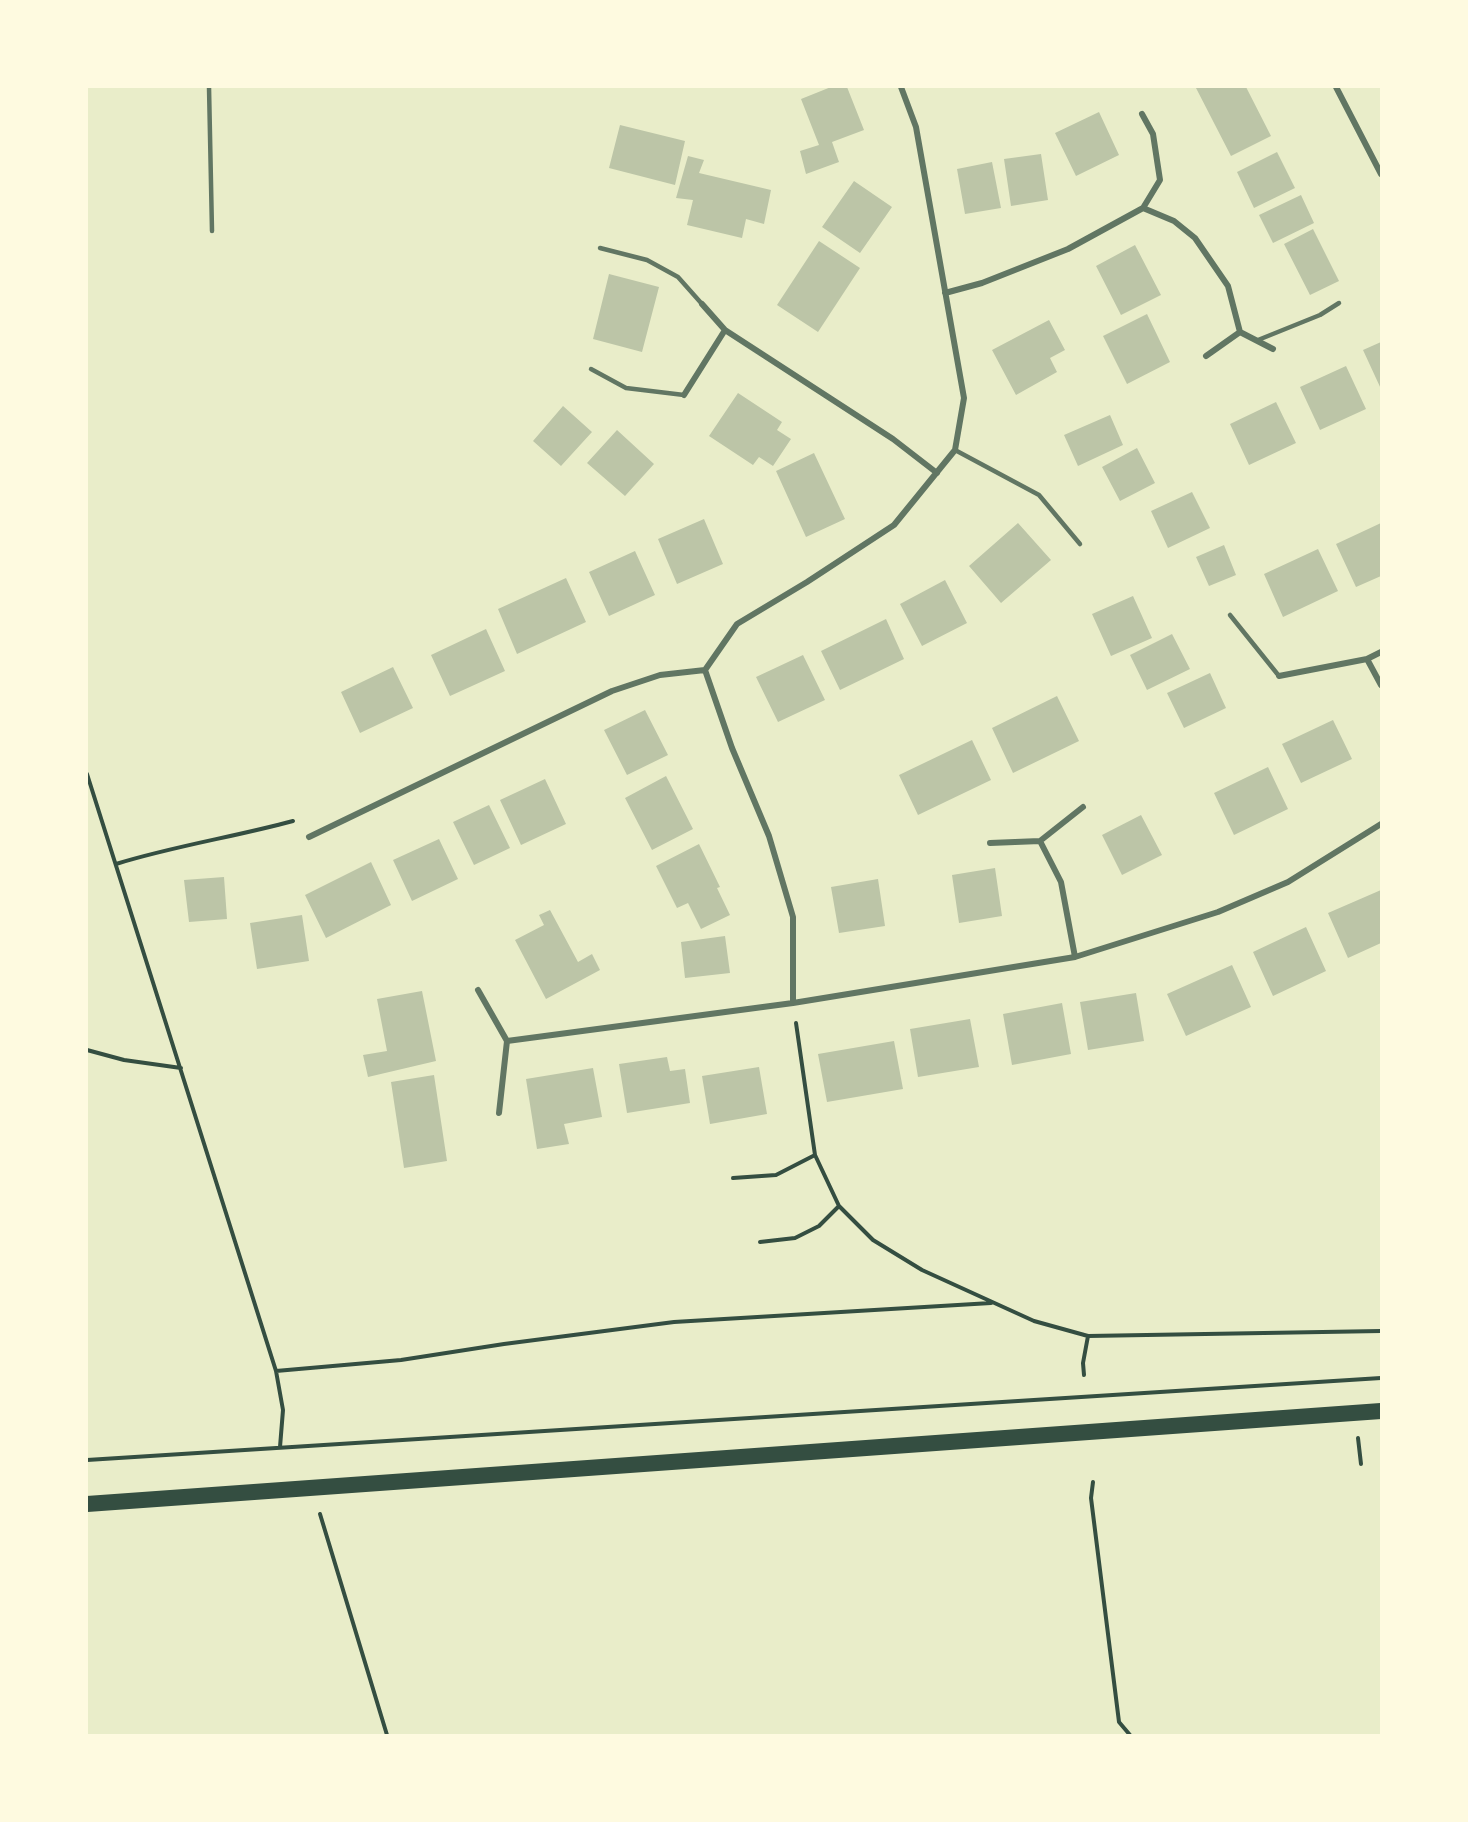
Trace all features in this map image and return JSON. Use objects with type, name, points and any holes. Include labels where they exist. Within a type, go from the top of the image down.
[{"type":"highway","points":[[87,1504],[1381,1411]]},
{"type":"street","points":[[309,837],[612,691],[660,675],[705,670],[737,624],[807,582],[894,525],[937,473],[955,450],[964,398],[916,127],[901,87]]},
{"type":"street","points":[[1336,87],[1381,174]]},
{"type":"street","points":[[945,293],[982,283],[1068,249],[1143,208],[1160,180],[1154,134],[1142,114]]},
{"type":"street","points":[[1143,208],[1174,221],[1195,238],[1228,286],[1240,332]]},
{"type":"street","points":[[702,304],[725,330],[893,439],[937,473]]},
{"type":"street","points":[[684,395],[725,330]]},
{"type":"street","points":[[1240,332],[1258,339],[1273,349]]},
{"type":"street","points":[[1206,356],[1240,332]]},
{"type":"street","points":[[1279,676],[1367,659],[1381,652]]},
{"type":"street","points":[[1367,659],[1381,685]]},
{"type":"street","points":[[705,670],[732,748],[769,836],[793,917],[793,1003]]},
{"type":"street","points":[[990,843],[1040,841],[1083,807]]},
{"type":"street","points":[[507,1041],[793,1003],[1075,957],[1218,912],[1288,882],[1381,825]]},
{"type":"street","points":[[1040,841],[1061,882],[1075,957]]},
{"type":"street","points":[[478,990],[507,1041],[499,1113]]},
{"type":"lane","points":[[209,87],[212,231]]},
{"type":"lane","points":[[600,248],[647,260],[678,277],[702,304]]},
{"type":"lane","points":[[1258,339],[1320,315],[1339,303]]},
{"type":"lane","points":[[591,369],[626,388],[684,395]]},
{"type":"lane","points":[[955,450],[1039,495],[1080,544]]},
{"type":"lane","points":[[1230,615],[1279,676]]},
{"type":"path","points":[[87,774],[276,1371],[283,1410],[279,1447]]},
{"type":"path","points":[[116,864],[158,851],[245,834],[303,818]]},
{"type":"path","points":[[793,1003],[815,1155],[839,1206],[873,1240],[922,1270],[1034,1321],[1088,1336],[1381,1331]]},
{"type":"path","points":[[87,1050],[124,1060],[181,1068]]},
{"type":"path","points":[[733,1178],[776,1175],[815,1155]]},
{"type":"path","points":[[760,1242],[795,1238],[819,1226],[839,1206]]},
{"type":"path","points":[[276,1371],[401,1360],[674,1322],[992,1303]]},
{"type":"path","points":[[1084,1375],[1083,1362],[1088,1336]]},
{"type":"path","points":[[87,1460],[1381,1378]]},
{"type":"path","points":[[1093,1482],[1091,1498],[1119,1722],[1130,1735]]},
{"type":"path","points":[[313,1489],[387,1735]]},
{"type":"building","points":[[831,87],[847,87],[864,130],[832,142],[839,162],[806,174],[800,151],[819,145],[801,99]]},
{"type":"building","points":[[1246,87],[1271,136],[1231,156],[1196,88]]},
{"type":"building","points":[[1099,112],[1119,155],[1076,176],[1055,133]]},
{"type":"building","points":[[620,125],[685,141],[675,185],[609,168]]},
{"type":"building","points":[[1277,152],[1295,188],[1254,208],[1237,172]]},
{"type":"building","points":[[1041,154],[1048,200],[1011,206],[1004,159]]},
{"type":"building","points":[[688,156],[704,160],[699,173],[771,190],[764,224],[746,219],[742,238],[687,225],[693,200],[676,198]]},
{"type":"building","points":[[992,162],[1001,208],[965,214],[957,169]]},
{"type":"building","points":[[854,181],[892,207],[860,253],[822,227]]},
{"type":"building","points":[[1301,195],[1314,223],[1273,243],[1259,215]]},
{"type":"building","points":[[1313,229],[1339,281],[1310,295],[1284,244]]},
{"type":"building","points":[[819,241],[860,268],[818,332],[777,305]]},
{"type":"building","points":[[1135,245],[1161,295],[1121,315],[1096,266]]},
{"type":"building","points":[[609,274],[659,287],[642,352],[593,339]]},
{"type":"building","points":[[1147,314],[1170,362],[1127,384],[1103,336]]},
{"type":"building","points":[[1049,320],[1065,350],[1050,358],[1057,372],[1016,395],[992,350]]},
{"type":"building","points":[[1381,342],[1381,389],[1363,350]]},
{"type":"building","points":[[1346,366],[1366,409],[1320,430],[1300,387]]},
{"type":"building","points":[[738,393],[782,422],[777,430],[791,439],[773,466],[759,457],[753,465],[709,436]]},
{"type":"building","points":[[1276,402],[1296,443],[1249,465],[1230,424]]},
{"type":"building","points":[[563,406],[592,432],[561,466],[533,441]]},
{"type":"building","points":[[1110,415],[1123,445],[1078,466],[1064,435]]},
{"type":"building","points":[[617,430],[654,464],[625,496],[587,463]]},
{"type":"building","points":[[1137,448],[1155,483],[1120,501],[1102,467]]},
{"type":"building","points":[[814,453],[845,519],[806,537],[776,471]]},
{"type":"building","points":[[1192,492],[1210,528],[1168,548],[1151,511]]},
{"type":"building","points":[[704,519],[723,564],[677,584],[658,539]]},
{"type":"building","points":[[1018,523],[1051,560],[1001,603],[969,566]]},
{"type":"building","points":[[1381,523],[1381,576],[1356,587],[1336,544]]},
{"type":"building","points":[[1224,545],[1236,575],[1209,586],[1196,557]]},
{"type":"building","points":[[1318,549],[1338,591],[1283,617],[1264,574]]},
{"type":"building","points":[[635,551],[655,595],[609,616],[589,572]]},
{"type":"building","points":[[566,578],[586,622],[517,654],[498,609]]},
{"type":"building","points":[[945,580],[967,623],[922,646],[900,604]]},
{"type":"building","points":[[1133,596],[1152,638],[1111,656],[1092,614]]},
{"type":"building","points":[[886,619],[904,659],[840,690],[821,651]]},
{"type":"building","points":[[486,629],[505,671],[450,696],[431,655]]},
{"type":"building","points":[[1172,634],[1190,669],[1147,690],[1130,655]]},
{"type":"building","points":[[803,655],[825,700],[778,722],[756,677]]},
{"type":"building","points":[[393,667],[413,708],[360,733],[341,692]]},
{"type":"building","points":[[1210,673],[1226,708],[1184,728],[1167,693]]},
{"type":"building","points":[[1057,696],[1079,741],[1013,773],[992,728]]},
{"type":"building","points":[[645,710],[668,755],[627,775],[604,730]]},
{"type":"building","points":[[1333,720],[1352,759],[1301,783],[1282,744]]},
{"type":"building","points":[[972,740],[991,780],[918,815],[899,775]]},
{"type":"building","points":[[1268,767],[1288,809],[1234,835],[1214,793]]},
{"type":"building","points":[[666,776],[693,829],[652,850],[625,798]]},
{"type":"building","points":[[545,779],[566,824],[521,845],[500,800]]},
{"type":"building","points":[[489,805],[510,848],[474,865],[453,822]]},
{"type":"building","points":[[1141,815],[1162,855],[1122,875],[1102,835]]},
{"type":"building","points":[[439,839],[458,879],[412,901],[393,860]]},
{"type":"building","points":[[699,844],[720,887],[717,888],[730,915],[701,929],[688,903],[677,908],[656,866]]},
{"type":"building","points":[[371,862],[391,905],[326,938],[305,895]]},
{"type":"building","points":[[995,868],[1002,916],[959,923],[952,875]]},
{"type":"building","points":[[224,877],[227,919],[189,922],[184,880]]},
{"type":"building","points":[[878,879],[885,926],[839,933],[831,887]]},
{"type":"building","points":[[1381,890],[1381,943],[1348,958],[1328,913]]},
{"type":"building","points":[[550,910],[578,962],[592,954],[600,970],[546,999],[515,940],[544,925],[539,915]]},
{"type":"building","points":[[302,915],[309,961],[257,969],[250,923]]},
{"type":"building","points":[[1306,927],[1326,971],[1273,996],[1253,952]]},
{"type":"building","points":[[725,936],[730,973],[685,978],[681,942]]},
{"type":"building","points":[[1232,965],[1251,1007],[1186,1036],[1167,994]]},
{"type":"building","points":[[422,991],[436,1061],[368,1077],[363,1055],[387,1051],[377,999]]},
{"type":"building","points":[[1136,993],[1144,1041],[1088,1050],[1080,1002]]},
{"type":"building","points":[[1062,1003],[1071,1054],[1012,1065],[1003,1014]]},
{"type":"building","points":[[970,1019],[979,1067],[918,1077],[910,1029]]},
{"type":"building","points":[[894,1041],[903,1089],[827,1102],[818,1054]]},
{"type":"building","points":[[667,1057],[670,1071],[685,1069],[690,1103],[627,1113],[619,1064]]},
{"type":"building","points":[[759,1067],[767,1114],[710,1124],[702,1076]]},
{"type":"building","points":[[593,1068],[602,1117],[564,1124],[569,1144],[537,1149],[526,1079]]},
{"type":"building","points":[[434,1075],[447,1161],[404,1168],[391,1082]]}]
